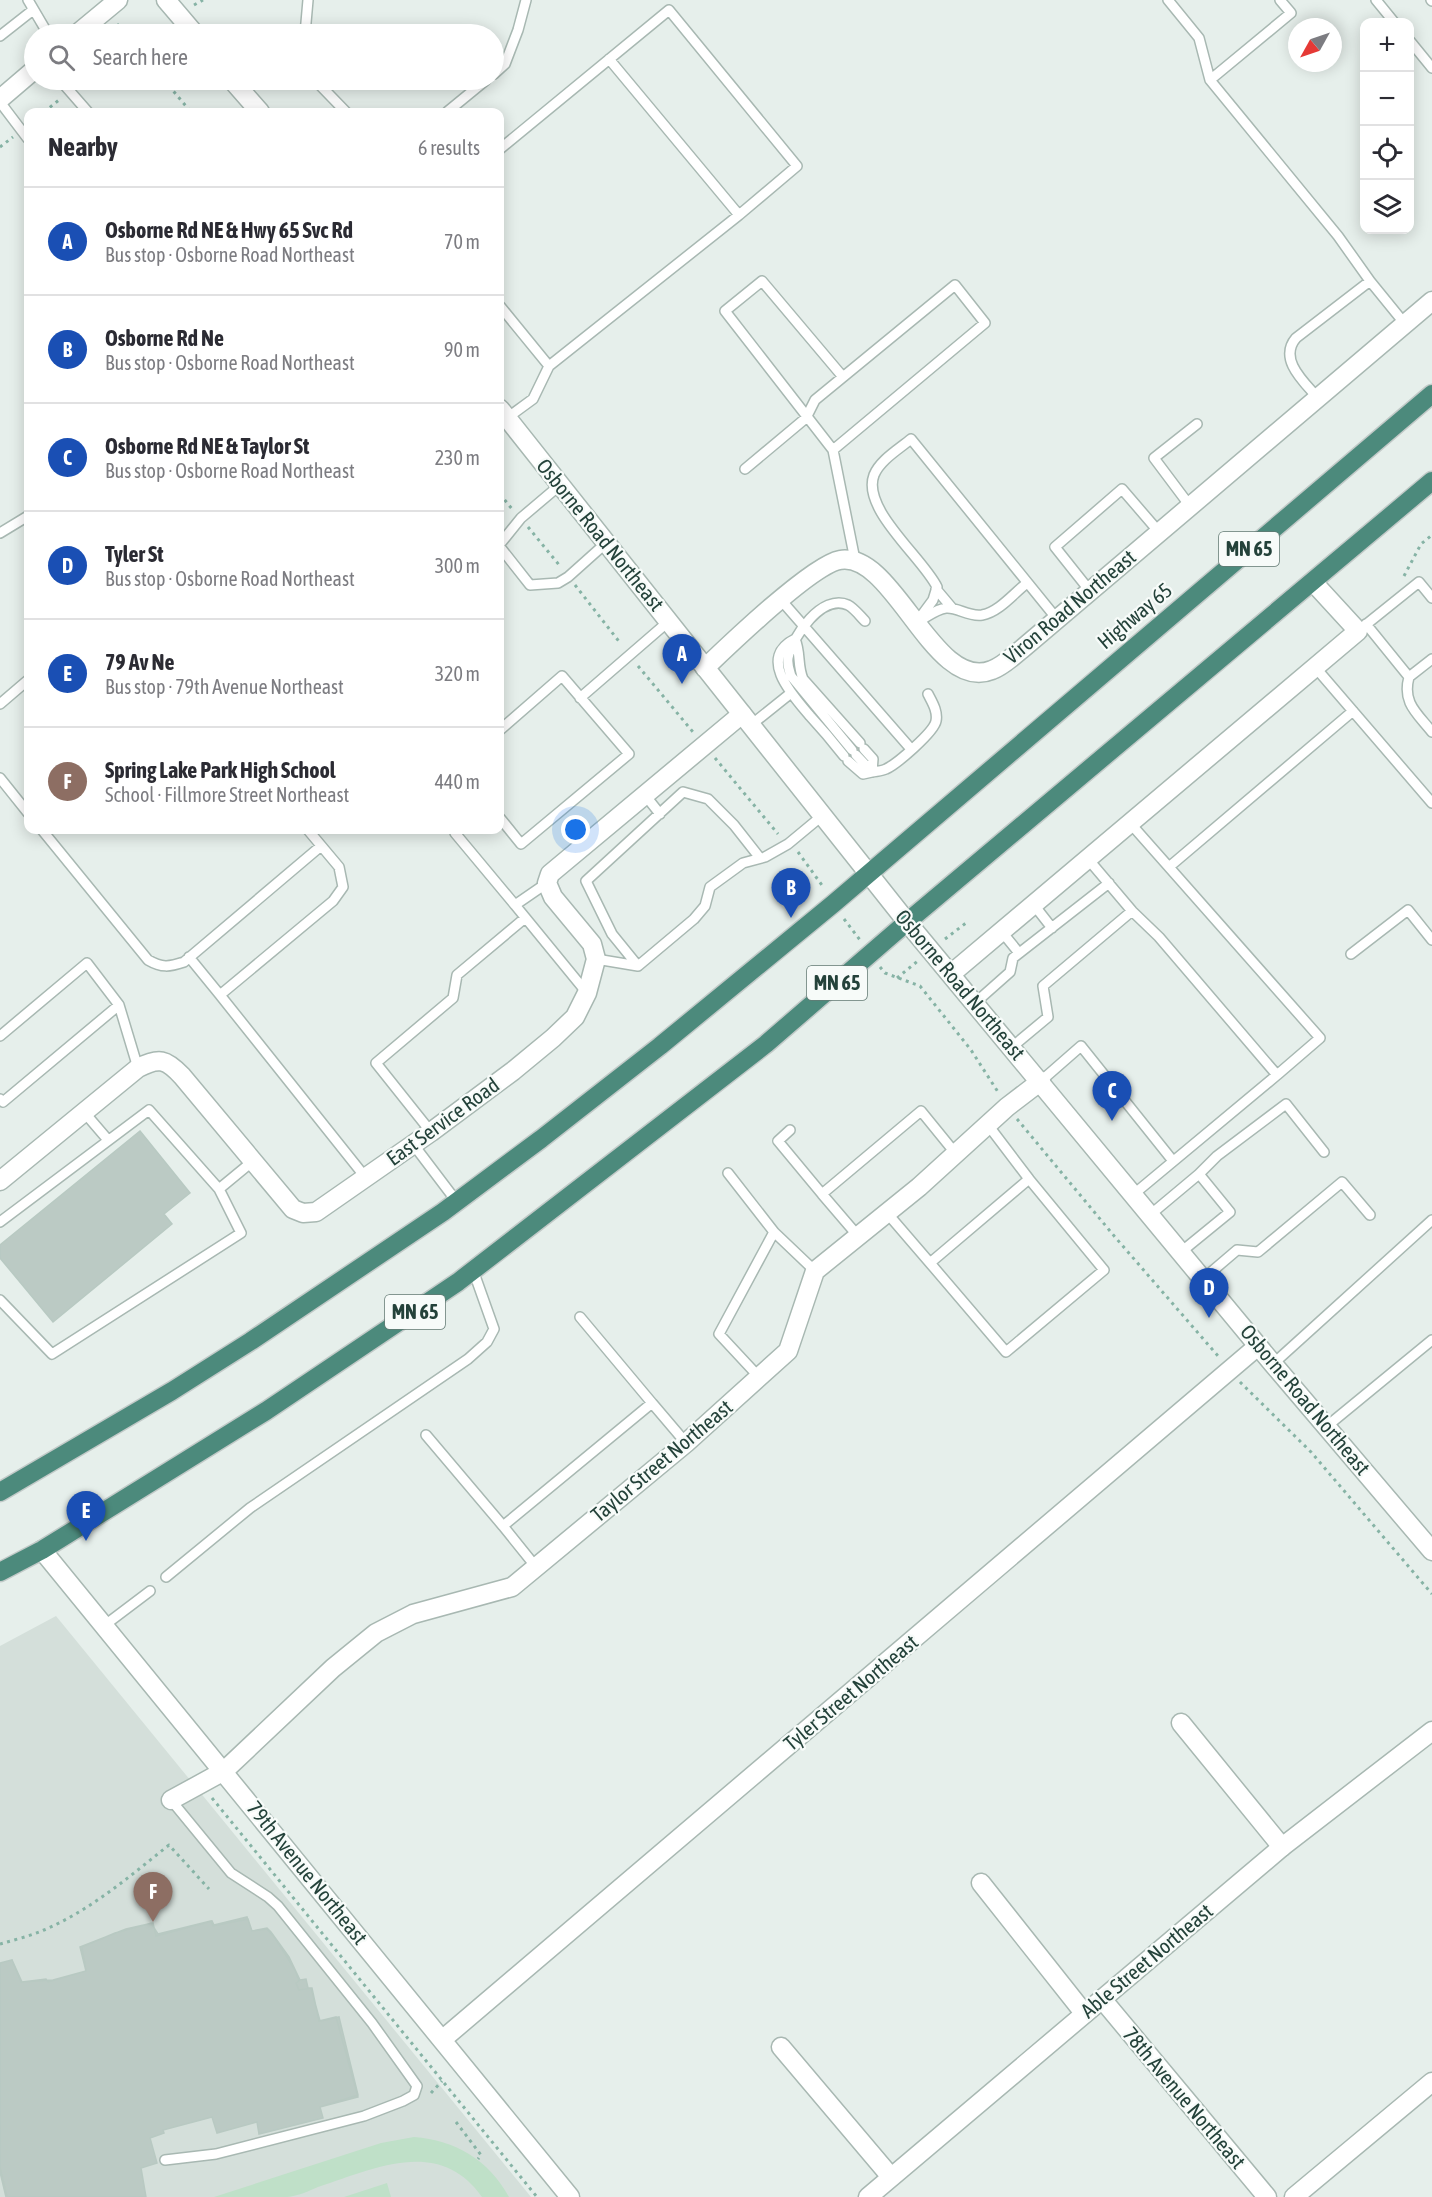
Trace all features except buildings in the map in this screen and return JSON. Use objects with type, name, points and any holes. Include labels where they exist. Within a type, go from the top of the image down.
[{"type":"highway","name":"Highway 65","points":[[869,874],[1432,394]]},
{"type":"highway","name":"MN 65","points":[[0,1572],[42,1550],[266,1411],[473,1270],[766,1044],[907,922],[1432,481]]},
{"type":"highway","name":"MN 65","points":[[0,1492],[172,1391],[251,1341],[457,1202],[660,1046],[869,874]]},
{"type":"street","points":[[89,24],[118,0]]},
{"type":"street","points":[[166,0],[186,24]]},
{"type":"street","points":[[0,101],[24,79]]},
{"type":"street","points":[[241,90],[256,108]]},
{"type":"street","name":"Viron Road Northeast","points":[[855,560],[866,565],[875,573],[941,653],[959,668],[978,672],[992,671],[1022,649],[1432,301]]},
{"type":"street","name":"Osborne Road Northeast","points":[[504,415],[907,922],[1041,1081],[1273,1364],[1432,1551]]},
{"type":"street","points":[[705,668],[823,566],[839,561],[855,560]]},
{"type":"street","points":[[951,975],[1362,628],[1313,582]]},
{"type":"street","points":[[596,959],[592,944],[554,897],[548,883],[550,874],[704,745],[746,719]]},
{"type":"street","name":"East Service Road","points":[[0,1181],[138,1068],[159,1060],[171,1064],[293,1209],[303,1213],[316,1212],[431,1132],[513,1071],[564,1029],[575,1017],[586,993],[596,959]]},
{"type":"street","points":[[815,1271],[887,1213],[1007,1107],[1041,1081]]},
{"type":"street","name":"Taylor Street Northeast","points":[[171,1800],[224,1771],[333,1668],[376,1633],[413,1614],[512,1587],[686,1443],[788,1351],[815,1271]]},
{"type":"street","name":"Tyler Street Northeast","points":[[443,2039],[1258,1346]]},
{"type":"street","name":"79th Avenue Northeast","points":[[42,1550],[570,2197]]},
{"type":"street","points":[[1181,1723],[1282,1847]]},
{"type":"street","name":"Able Street Northeast","points":[[868,2197],[1282,1847],[1432,1731]]},
{"type":"street","points":[[981,1883],[1084,2013]]},
{"type":"street","name":"78th Avenue Northeast","points":[[1102,1999],[1267,2197]]},
{"type":"street","points":[[781,2047],[891,2177]]},
{"type":"street","points":[[1294,2197],[1432,2082]]},
{"type":"lane","points":[[28,0],[42,24]]},
{"type":"lane","points":[[306,24],[308,0]]},
{"type":"lane","points":[[504,65],[518,30],[526,0]]},
{"type":"lane","points":[[1168,0],[1199,38],[1210,80],[1338,236],[1405,324]]},
{"type":"lane","points":[[1210,80],[1291,14],[1280,0]]},
{"type":"lane","points":[[1376,0],[1391,18]]},
{"type":"lane","points":[[0,36],[33,10]]},
{"type":"lane","points":[[504,146],[669,10],[797,166],[549,366],[533,399],[504,414]]},
{"type":"lane","points":[[1414,46],[1432,68]]},
{"type":"lane","points":[[1424,59],[1432,52]]},
{"type":"lane","points":[[609,59],[738,215]]},
{"type":"lane","points":[[69,90],[84,108]]},
{"type":"lane","points":[[325,90],[342,108]]},
{"type":"lane","points":[[452,108],[474,90]]},
{"type":"lane","points":[[0,101],[24,134]]},
{"type":"lane","points":[[843,376],[762,281],[725,311],[833,450],[855,560]]},
{"type":"lane","points":[[1317,397],[1296,372],[1290,358],[1291,344],[1370,281]]},
{"type":"lane","points":[[745,469],[806,418],[815,400],[955,285],[985,323],[833,450]]},
{"type":"lane","points":[[504,311],[549,366]]},
{"type":"lane","points":[[1190,506],[1154,458],[1197,424]]},
{"type":"lane","points":[[952,609],[883,516],[874,490],[873,476],[877,470],[911,439],[1057,619]]},
{"type":"lane","points":[[504,541],[521,518],[560,485]]},
{"type":"lane","points":[[1090,591],[1055,547],[1122,489],[1159,532]]},
{"type":"lane","points":[[0,533],[24,518]]},
{"type":"lane","points":[[504,551],[531,585],[558,583],[606,543]]},
{"type":"lane","points":[[1409,677],[1362,628],[1419,582],[1432,598]]},
{"type":"lane","points":[[916,623],[942,608],[983,615],[992,611],[1027,583]]},
{"type":"lane","points":[[916,623],[933,600],[936,589]]},
{"type":"lane","points":[[781,600],[911,749]]},
{"type":"lane","points":[[850,755],[791,676],[787,666],[788,657],[795,639],[811,617],[830,604],[848,605],[865,621]]},
{"type":"lane","points":[[580,698],[669,621]]},
{"type":"lane","points":[[795,639],[784,644],[780,653],[778,666],[782,679],[791,693],[850,755],[872,772]]},
{"type":"lane","points":[[795,639],[800,651],[798,667],[803,679],[873,759],[872,772]]},
{"type":"lane","points":[[1432,659],[1409,677],[1406,690],[1412,708],[1432,732]]},
{"type":"lane","points":[[1315,667],[1432,803]]},
{"type":"lane","points":[[504,727],[562,676],[629,754],[521,844],[504,823]]},
{"type":"lane","points":[[0,704],[24,683]]},
{"type":"lane","points":[[746,719],[791,693]]},
{"type":"lane","points":[[872,772],[887,768],[933,728],[936,711],[928,694]]},
{"type":"lane","points":[[1169,867],[1353,711]]},
{"type":"lane","points":[[0,778],[24,808]]},
{"type":"lane","points":[[638,966],[612,934],[586,881],[683,792],[708,799],[734,825],[760,858]]},
{"type":"lane","points":[[645,795],[660,814]]},
{"type":"lane","points":[[596,959],[638,966],[694,919],[705,906],[710,887],[743,863],[760,858],[788,844],[823,815]]},
{"type":"lane","points":[[1130,823],[1320,1038],[1134,1194]]},
{"type":"lane","points":[[45,834],[148,960],[160,967],[170,967],[184,962],[321,846]]},
{"type":"lane","points":[[220,994],[333,901],[343,887],[339,867],[311,834]]},
{"type":"lane","points":[[456,834],[586,993]]},
{"type":"lane","points":[[1088,859],[1132,911],[1159,937],[1277,1075]]},
{"type":"lane","points":[[975,1003],[1010,972],[1013,958],[1109,882]]},
{"type":"lane","points":[[515,905],[548,883]]},
{"type":"lane","points":[[1034,905],[1052,928]]},
{"type":"lane","points":[[1351,954],[1408,910],[1432,940]]},
{"type":"lane","points":[[1012,1047],[1048,1017],[1043,986],[1132,911]]},
{"type":"lane","points":[[431,1132],[376,1063],[453,998],[457,975],[525,918]]},
{"type":"lane","points":[[1002,932],[1019,953]]},
{"type":"lane","points":[[189,957],[366,1178]]},
{"type":"lane","points":[[0,1036],[87,963],[119,1005],[138,1068]]},
{"type":"lane","points":[[0,1099],[3,1102],[119,1005]]},
{"type":"lane","points":[[1041,1081],[1081,1046],[1173,1161]]},
{"type":"lane","points":[[1150,1215],[1217,1156],[1286,1104],[1324,1152]]},
{"type":"lane","points":[[0,1222],[149,1110],[219,1189],[241,1233],[52,1354],[0,1300]]},
{"type":"lane","points":[[84,1112],[108,1140]]},
{"type":"lane","points":[[822,1194],[921,1112],[956,1154]]},
{"type":"lane","points":[[887,1213],[1006,1352],[1104,1270],[988,1125]]},
{"type":"lane","points":[[790,1130],[778,1141],[858,1236]]},
{"type":"lane","points":[[414,1144],[457,1202]]},
{"type":"lane","points":[[219,1189],[253,1161]]},
{"type":"lane","points":[[728,1173],[774,1232],[815,1271]]},
{"type":"lane","points":[[1181,1252],[1230,1212],[1199,1174]]},
{"type":"lane","points":[[930,1263],[1029,1179]]},
{"type":"lane","points":[[1203,1279],[1237,1250],[1258,1252],[1342,1182],[1370,1215]]},
{"type":"lane","points":[[1273,1364],[1432,1220]]},
{"type":"lane","points":[[759,1377],[719,1334],[774,1232]]},
{"type":"lane","points":[[166,1577],[250,1508],[468,1359],[487,1342],[494,1329],[473,1270]]},
{"type":"lane","points":[[580,1317],[686,1443]]},
{"type":"lane","points":[[1326,1427],[1432,1340]]},
{"type":"lane","points":[[503,1526],[652,1403]]},
{"type":"lane","points":[[426,1435],[536,1567]]},
{"type":"lane","points":[[105,1625],[150,1591]]},
{"type":"lane","points":[[165,2160],[216,2154],[364,2116],[403,2101],[414,2094],[417,2086],[372,2023],[278,1906],[231,1873],[171,1800]]},
{"type":"path","points":[[172,90],[188,108]]},
{"type":"path","points":[[504,499],[704,745],[788,844],[799,852],[833,904],[885,973],[920,986],[971,1050],[1007,1107],[1115,1238],[1230,1371],[1311,1452],[1432,1594]]},
{"type":"path","points":[[1402,579],[1420,544],[1432,535]]},
{"type":"path","points":[[200,1784],[537,2197]]},
{"type":"path","points":[[0,1944],[43,1930],[72,1916],[128,1878],[170,1845],[209,1888]]},
{"type":"path","points":[[431,2092],[442,2081]]},
{"type":"path","points":[[456,2122],[481,2155],[478,2159]]},
{"type":"shaded area","points":[[56,1616],[531,2197],[0,2197],[0,1646]]},
{"type":"green space","points":[[414,2137],[443,2142],[469,2154],[491,2172],[509,2197],[482,2197],[465,2178],[446,2167],[426,2162],[405,2162],[361,2172],[287,2197],[214,2197],[381,2143]]},
{"type":"green space","points":[[387,2183],[391,2197],[344,2197]]},
{"type":"place","name":"Osborne Rd NE & Hwy 65 Svc Rd","points":[[682,684]]},
{"type":"place","name":"Osborne Rd Ne","points":[[791,918]]},
{"type":"place","name":"Osborne Rd NE & Taylor St","points":[[1112,1121]]},
{"type":"place","name":"Tyler St","points":[[1209,1318]]},
{"type":"place","name":"79 Av Ne","points":[[86,1541]]},
{"type":"place","name":"Spring Lake Park High School","points":[[153,1922]]}]
